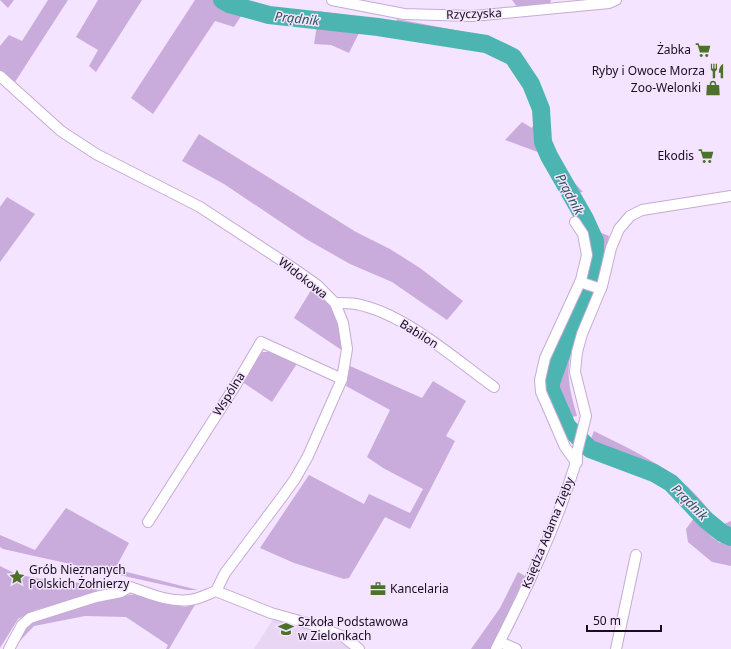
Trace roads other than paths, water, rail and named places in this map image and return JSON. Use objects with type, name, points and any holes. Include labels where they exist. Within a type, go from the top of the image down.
[{"type":"street","name":"Rzyczyska","points":[[332,0],[404,14],[473,16],[609,3],[616,0]]},
{"type":"street","name":"Widokowa","points":[[0,76],[61,131],[96,154],[213,214],[311,281],[335,303],[343,323],[348,349],[342,379],[308,456],[295,479],[225,573],[216,591]]},
{"type":"street","name":"Księdza Adama Zięby","points":[[498,646],[539,560],[560,511],[576,459],[586,416],[575,372],[577,352],[611,248],[619,229],[630,216],[642,210],[731,196]]},
{"type":"street","points":[[575,222],[582,234],[587,256],[582,283],[545,358],[540,380],[541,392],[565,447],[576,459]]},
{"type":"street","points":[[582,283],[598,288]]},
{"type":"street","name":"Babilon","points":[[335,303],[356,304],[367,307],[411,327],[443,349],[494,388]]},
{"type":"street","name":"Wspólna","points":[[148,522],[261,342],[342,379]]},
{"type":"street","points":[[616,649],[636,555]]},
{"type":"street","points":[[9,649],[22,625],[30,618],[96,597],[121,592],[130,587],[156,596],[178,600],[191,600],[216,591],[272,613],[314,625],[344,637],[359,649]]},
{"type":"street","points":[[498,646],[516,649]]},
{"type":"waterway","name":"Prądnik","points":[[222,0],[229,4],[269,15],[378,27],[486,44],[513,57],[531,84],[541,109],[543,142],[549,156],[585,219],[595,241],[592,277],[581,311],[568,335],[551,383],[551,389],[567,426],[590,449],[654,473],[671,483],[706,520],[722,533],[731,537]]},
{"type":"place","name":"Żabka","points":[[703,50]]},
{"type":"place","name":"Ryby i Owoce Morza","points":[[717,71]]},
{"type":"place","name":"Zoo-Welonki","points":[[713,88]]},
{"type":"place","name":"Ekodis","points":[[706,156]]},
{"type":"place","name":"Grób Nieznanych Polskich Żołnierzy","points":[[17,577]]},
{"type":"place","name":"Kancelaria","points":[[378,589]]},
{"type":"place","name":"Szkoła Podstawowa w Zielonkach","points":[[286,629]]}]
